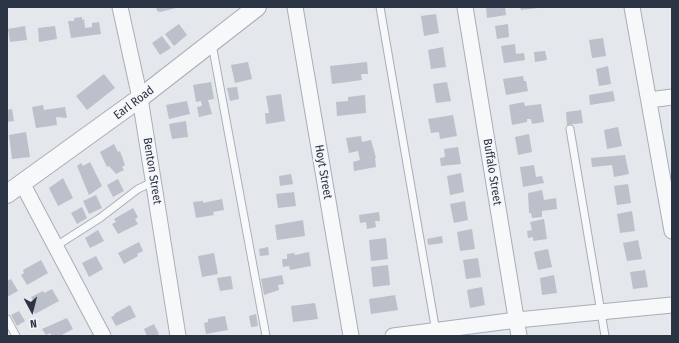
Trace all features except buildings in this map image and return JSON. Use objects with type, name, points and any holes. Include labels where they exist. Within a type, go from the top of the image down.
[{"type":"street","name":"Benton Street","points":[[120,7],[140,98],[178,336]]},
{"type":"street","name":"Earl Road","points":[[7,194],[140,98],[257,7]]},
{"type":"street","name":"Hoyt Street","points":[[295,7],[351,336]]},
{"type":"street","name":"Buffalo Street","points":[[464,7],[519,336]]},
{"type":"street","points":[[632,7],[672,231]]},
{"type":"street","points":[[649,100],[672,97]]},
{"type":"street","points":[[22,183],[103,336]]},
{"type":"street","points":[[393,336],[436,333],[517,320],[672,305]]},
{"type":"lane","points":[[380,7],[436,333]]},
{"type":"lane","points":[[212,42],[266,336]]},
{"type":"lane","points":[[570,128],[605,336]]},
{"type":"lane","points":[[56,246],[100,218],[138,189],[154,182]]},
{"type":"lane","points":[[7,319],[16,336]]}]
